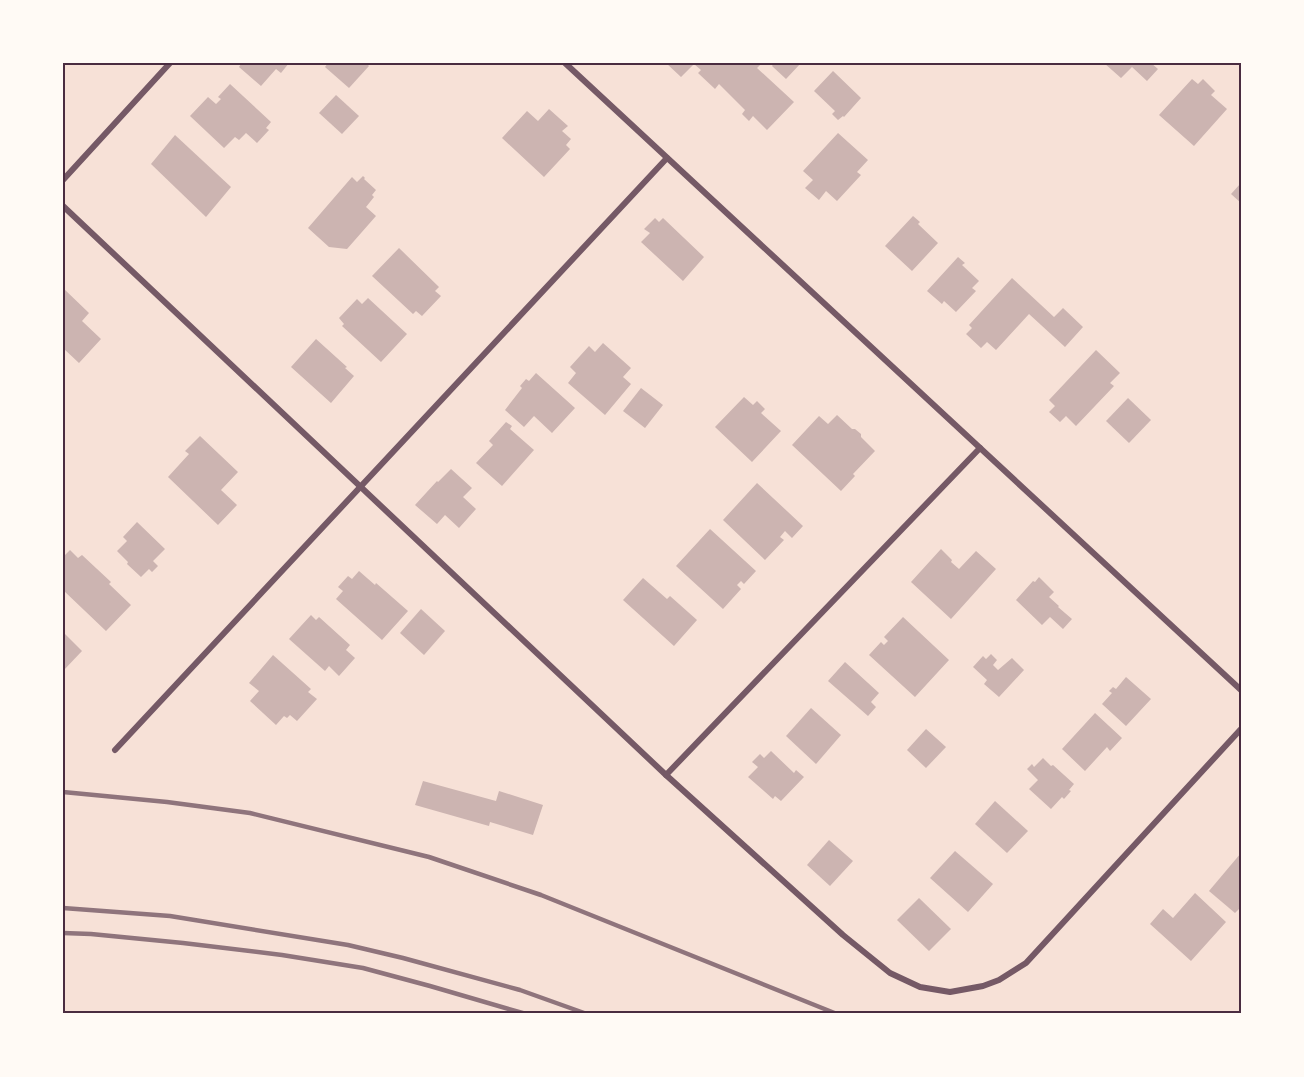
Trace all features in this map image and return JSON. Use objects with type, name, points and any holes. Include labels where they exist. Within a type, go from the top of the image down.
[{"type":"street","points":[[63,180],[170,63]]},
{"type":"street","points":[[565,63],[1241,690]]},
{"type":"street","points":[[115,750],[667,158]]},
{"type":"street","points":[[63,206],[666,775],[843,935],[890,973],[920,987],[950,992],[982,986],[999,980],[1026,963],[1241,729]]},
{"type":"street","points":[[666,775],[980,448]]},
{"type":"building","points":[[239,63],[289,63],[281,73],[276,69],[261,86],[239,67],[241,64]]},
{"type":"building","points":[[328,63],[366,63],[369,66],[349,88],[325,67]]},
{"type":"building","points":[[666,63],[762,63],[757,68],[794,102],[767,130],[753,116],[749,121],[742,114],[745,110],[719,84],[715,89],[698,73],[701,70],[694,64],[681,77]]},
{"type":"building","points":[[774,63],[801,63],[786,79],[772,66]]},
{"type":"building","points":[[1104,63],[1151,63],[1158,69],[1147,81],[1132,67],[1121,78]]},
{"type":"building","points":[[833,71],[861,98],[844,117],[838,120],[832,114],[835,111],[814,91]]},
{"type":"building","points":[[1192,79],[1198,84],[1203,79],[1215,91],[1211,95],[1227,109],[1194,146],[1159,115]]},
{"type":"building","points":[[230,84],[271,122],[266,128],[269,130],[257,143],[246,133],[239,140],[235,137],[224,148],[190,116],[208,97],[216,104],[221,99],[218,97]]},
{"type":"building","points":[[336,95],[359,116],[342,134],[319,113]]},
{"type":"building","points":[[549,109],[568,126],[562,131],[571,139],[566,145],[570,149],[544,177],[502,138],[527,111],[538,121]]},
{"type":"building","points":[[838,133],[868,160],[857,172],[861,175],[837,201],[826,191],[819,200],[805,188],[813,180],[803,171]]},
{"type":"building","points":[[175,135],[231,187],[206,217],[151,164]]},
{"type":"building","points":[[363,176],[376,190],[372,195],[374,197],[366,207],[376,216],[347,249],[329,247],[308,228],[352,177],[357,182]]},
{"type":"building","points":[[1241,183],[1241,203],[1231,194]]},
{"type":"building","points":[[913,216],[938,243],[912,271],[885,246]]},
{"type":"building","points":[[655,218],[659,222],[663,218],[704,257],[683,281],[641,242],[650,233],[644,229]]},
{"type":"building","points":[[399,248],[439,287],[435,291],[441,296],[422,316],[416,311],[413,314],[372,276]]},
{"type":"building","points":[[958,257],[965,263],[962,265],[979,281],[972,288],[976,291],[956,312],[944,301],[942,304],[927,291]]},
{"type":"building","points":[[1012,278],[1054,317],[1063,308],[1083,327],[1065,347],[1029,314],[996,350],[987,342],[981,348],[966,334],[972,328],[969,325]]},
{"type":"building","points":[[63,288],[89,313],[82,321],[101,339],[79,363],[63,348]]},
{"type":"building","points":[[368,298],[407,334],[381,362],[342,326],[344,324],[339,318],[357,299],[362,304]]},
{"type":"building","points":[[316,339],[354,376],[331,403],[291,367]]},
{"type":"building","points":[[603,343],[631,368],[623,377],[631,384],[605,415],[568,383],[576,373],[570,367],[589,346],[595,352]]},
{"type":"building","points":[[1096,350],[1120,373],[1110,383],[1114,386],[1076,426],[1066,416],[1060,422],[1049,412],[1055,406],[1049,400]]},
{"type":"building","points":[[536,373],[575,408],[552,433],[534,416],[524,427],[505,410],[522,388],[520,386]]},
{"type":"building","points":[[641,388],[663,405],[645,428],[623,411]]},
{"type":"building","points":[[744,397],[753,405],[757,401],[765,409],[761,413],[781,431],[752,462],[715,427]]},
{"type":"building","points":[[1128,398],[1151,420],[1129,443],[1106,421]]},
{"type":"building","points":[[837,415],[861,434],[861,437],[875,451],[853,474],[855,476],[841,491],[792,445],[819,416],[828,424]]},
{"type":"building","points":[[506,422],[512,426],[510,429],[534,450],[502,486],[476,463],[493,445],[489,441]]},
{"type":"building","points":[[200,436],[238,472],[221,490],[237,505],[218,525],[168,477],[189,454],[185,451]]},
{"type":"building","points":[[451,469],[472,488],[463,497],[476,509],[459,528],[445,515],[437,524],[415,505]]},
{"type":"building","points":[[757,483],[803,526],[792,538],[785,531],[780,537],[784,540],[765,560],[723,520]]},
{"type":"building","points":[[137,522],[165,549],[153,561],[158,566],[152,572],[149,569],[141,577],[117,551],[127,541],[123,537]]},
{"type":"building","points":[[710,529],[756,571],[744,584],[741,581],[737,585],[741,589],[723,609],[676,566]]},
{"type":"building","points":[[941,549],[959,569],[976,551],[996,569],[951,619],[911,582]]},
{"type":"building","points":[[70,550],[78,558],[82,555],[111,582],[109,584],[131,605],[106,631],[63,590],[63,557]]},
{"type":"building","points":[[359,571],[408,611],[382,640],[336,599],[343,591],[338,587],[348,576],[352,579]]},
{"type":"building","points":[[1039,577],[1054,592],[1049,597],[1072,619],[1063,629],[1050,617],[1042,625],[1016,600]]},
{"type":"building","points":[[643,578],[667,599],[670,596],[697,620],[674,646],[623,600]]},
{"type":"building","points":[[421,609],[445,631],[424,655],[400,633]]},
{"type":"building","points":[[311,615],[316,620],[319,617],[350,645],[346,650],[355,658],[339,676],[329,666],[325,671],[289,639]]},
{"type":"building","points":[[903,617],[949,660],[915,697],[869,655],[881,642],[884,645],[888,641],[884,637]]},
{"type":"building","points":[[63,632],[82,651],[63,671]]},
{"type":"building","points":[[991,654],[997,660],[993,665],[998,670],[1012,658],[1024,670],[999,697],[984,684],[987,680],[973,667],[983,656],[986,659]]},
{"type":"building","points":[[273,655],[311,689],[308,692],[317,699],[297,721],[290,715],[287,718],[284,716],[276,725],[250,701],[259,691],[249,683]]},
{"type":"building","points":[[845,662],[879,693],[871,702],[876,707],[868,716],[828,681]]},
{"type":"building","points":[[1126,677],[1151,699],[1126,726],[1102,704],[1112,693],[1109,691],[1113,687],[1116,689]]},
{"type":"building","points":[[811,708],[841,735],[816,764],[786,736]]},
{"type":"building","points":[[1095,713],[1122,738],[1110,751],[1107,747],[1085,771],[1062,749]]},
{"type":"building","points":[[926,729],[946,747],[926,768],[907,750]]},
{"type":"building","points":[[771,751],[794,773],[796,770],[804,777],[781,801],[775,796],[773,799],[748,777],[758,767],[752,762],[760,754],[764,758]]},
{"type":"building","points":[[1043,758],[1074,784],[1064,799],[1062,797],[1051,809],[1029,789],[1038,780],[1027,769],[1032,764],[1034,767]]},
{"type":"building","points":[[423,781],[496,801],[499,791],[543,805],[533,835],[490,822],[489,826],[415,805]]},
{"type":"building","points":[[995,801],[1028,831],[1007,853],[975,824]]},
{"type":"building","points":[[829,840],[853,861],[830,886],[807,865]]},
{"type":"building","points":[[955,851],[993,884],[968,912],[930,878]]},
{"type":"building","points":[[1241,853],[1241,907],[1235,913],[1209,891]]},
{"type":"building","points":[[1195,893],[1226,922],[1191,961],[1150,924],[1163,909],[1173,918]]},
{"type":"building","points":[[919,898],[951,929],[929,951],[897,920]]},
{"type":"railway","points":[[63,792],[250,813],[429,857],[541,895],[837,1014]]},
{"type":"railway","points":[[63,908],[170,916],[348,945],[520,990],[587,1014]]},
{"type":"railway","points":[[63,933],[183,943],[363,968],[526,1014]]}]
